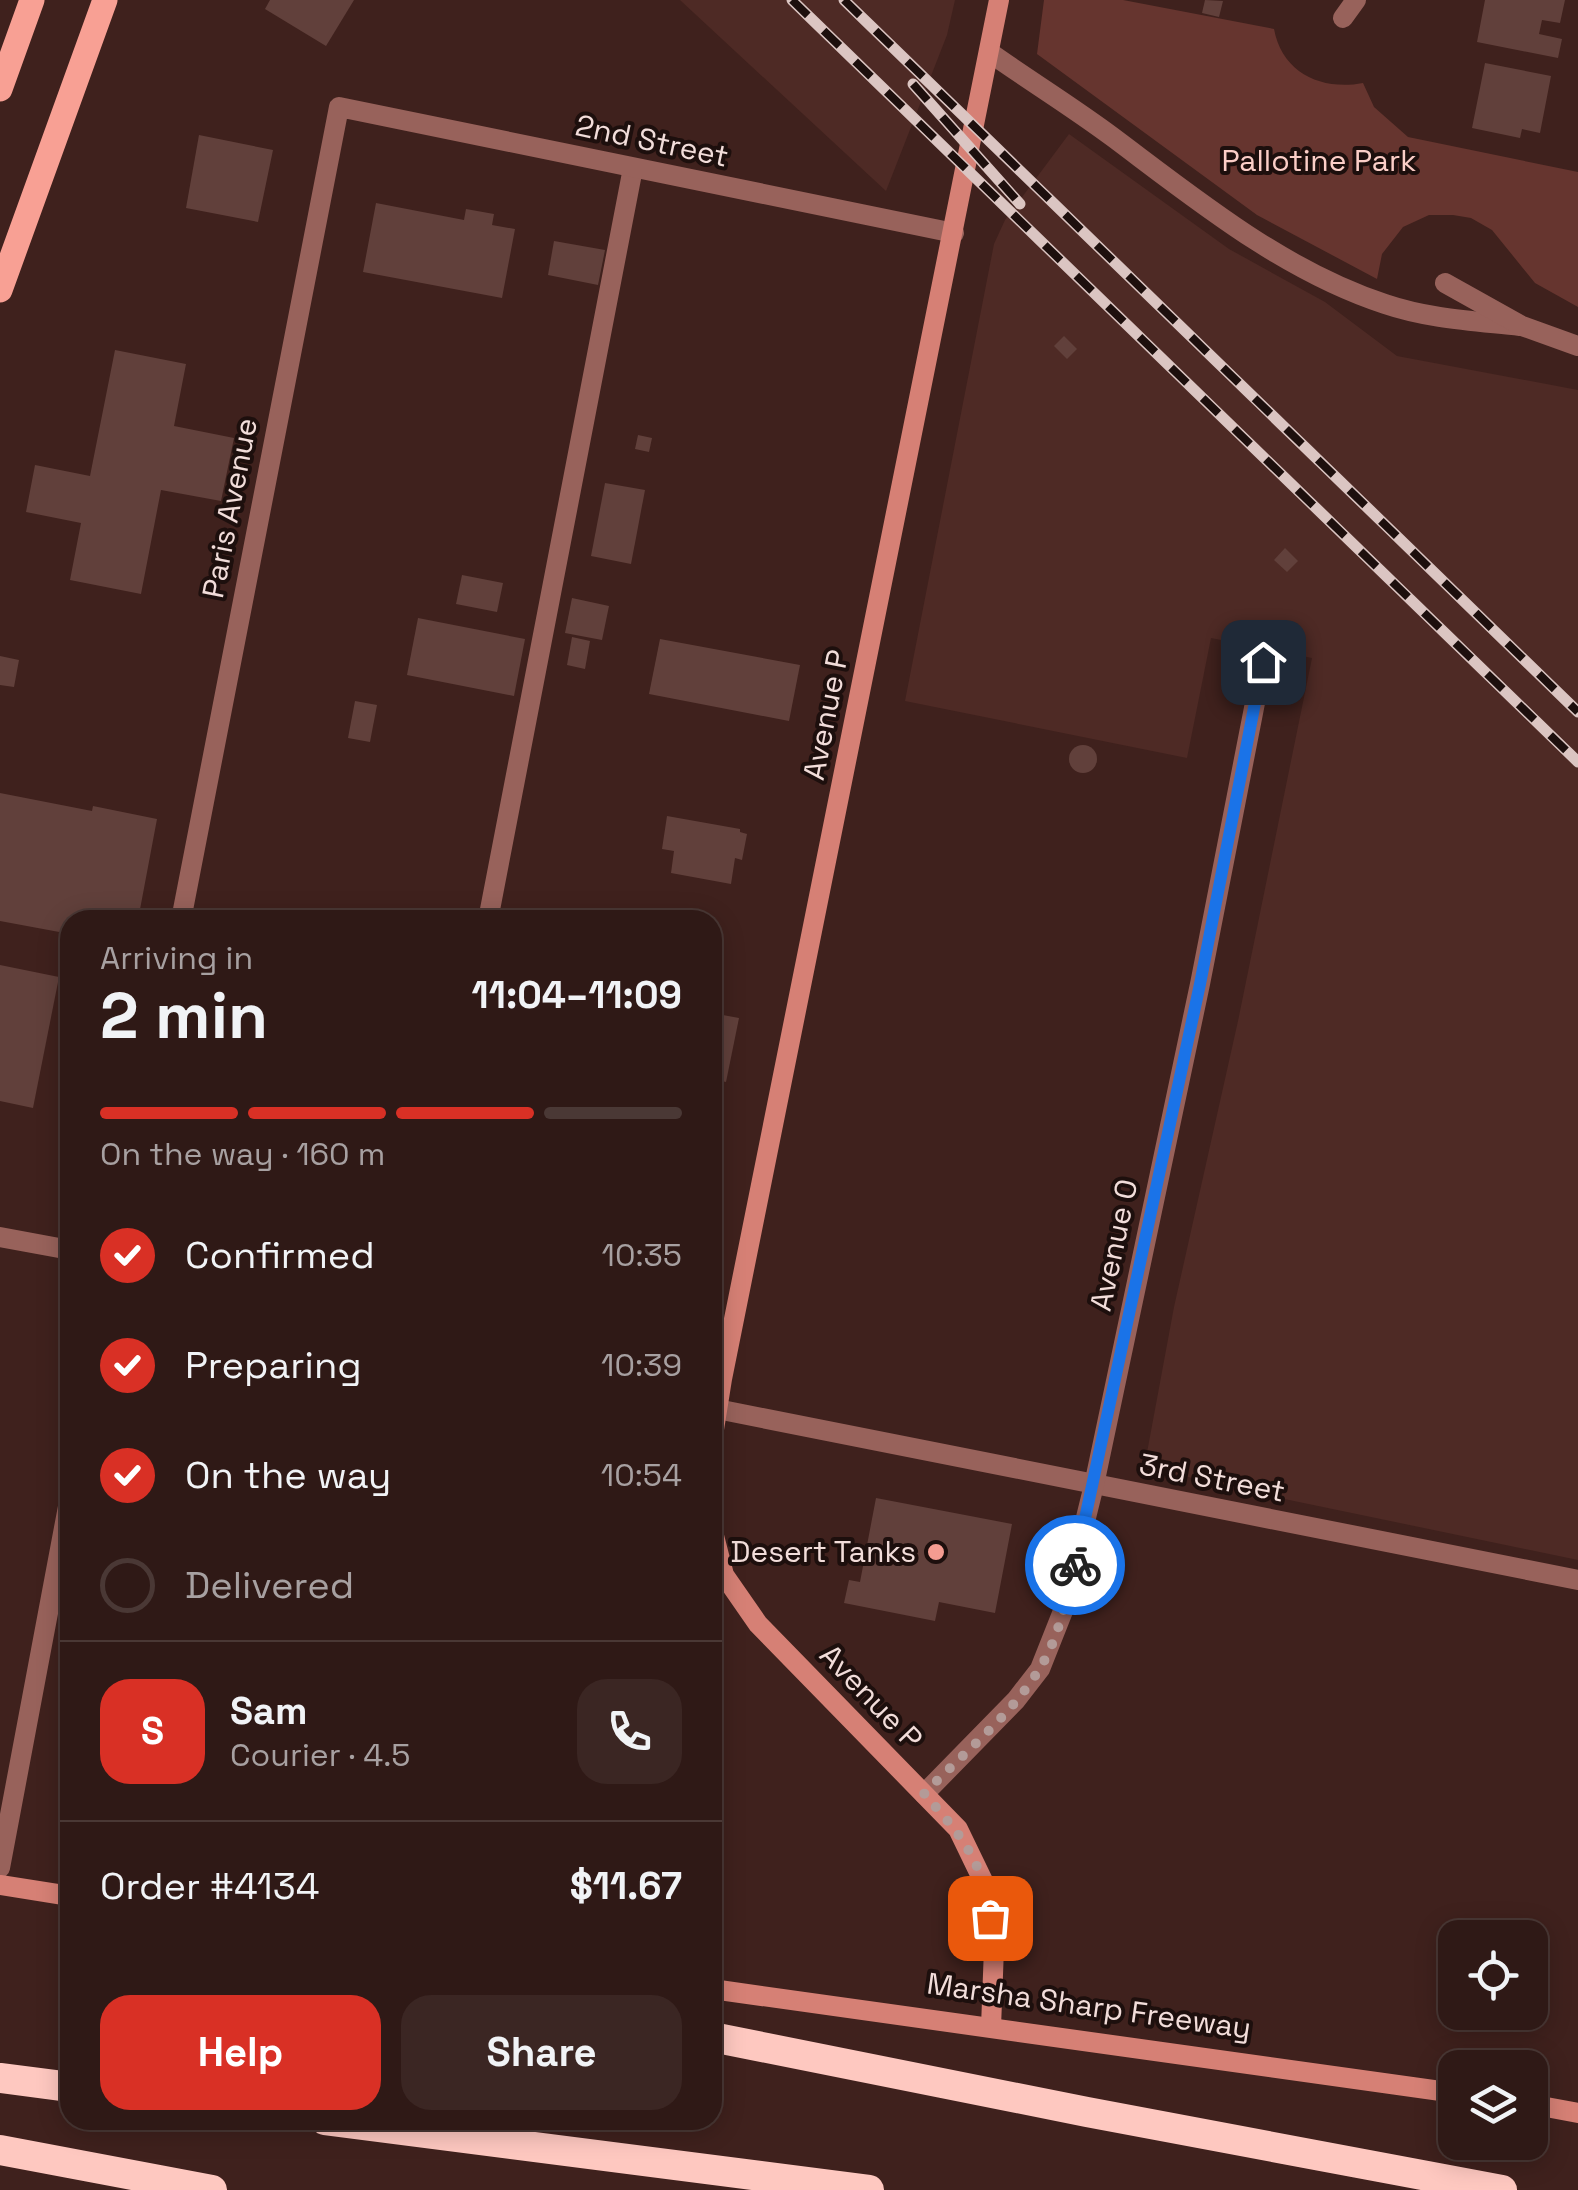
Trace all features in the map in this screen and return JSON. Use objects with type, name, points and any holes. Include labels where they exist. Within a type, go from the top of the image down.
[{"type":"highway","points":[[722,2039],[1502,2190]]},
{"type":"highway","points":[[0,2078],[60,2086]]},
{"type":"highway","points":[[403,2130],[868,2190]]},
{"type":"highway","points":[[0,2150],[212,2190]]},
{"type":"main road","points":[[0,89],[32,0]]},
{"type":"main road","points":[[0,290],[104,0]]},
{"type":"street","name":"Avenue P","points":[[722,1354],[999,0]]},
{"type":"street","points":[[989,52],[1252,239],[1330,280],[1382,304],[1423,316],[1522,326]]},
{"type":"street","name":"2nd Street","points":[[338,107],[954,233]]},
{"type":"street","name":"Paris Avenue","points":[[182,910],[338,107]]},
{"type":"street","points":[[490,910],[633,168]]},
{"type":"street","points":[[1444,284],[1522,326],[1578,346]]},
{"type":"street","name":"Avenue O","points":[[924,1794],[1016,1700],[1040,1668],[1063,1611],[1094,1485],[1200,984],[1263,662]]},
{"type":"street","points":[[0,1236],[60,1248]]},
{"type":"street","name":"3rd Street","points":[[722,1410],[1578,1580]]},
{"type":"street","points":[[0,1868],[60,1549]]},
{"type":"street","name":"Avenue P","points":[[722,1567],[758,1624],[958,1830],[987,1888],[994,1948],[990,2027]]},
{"type":"street","points":[[0,1885],[60,1894]]},
{"type":"street","name":"Marsha Sharp Freeway","points":[[722,1990],[1438,2090]]},
{"type":"street","points":[[1548,2107],[1578,2113]]},
{"type":"shaded area","points":[[680,0],[955,0],[947,35],[886,191]]},
{"type":"shaded area","points":[[1069,134],[1229,249],[1325,302],[1397,356],[1578,390],[1578,1560],[1217,1485],[1156,1468],[1146,1458],[1174,1307],[1238,1021],[1312,658],[1211,638],[1187,758],[905,701],[994,244],[1005,220]]},
{"type":"green space","name":"Pallotine Park","points":[[1044,0],[1123,0],[1274,29],[1278,44],[1295,68],[1319,81],[1363,83],[1374,107],[1408,137],[1578,172],[1578,307],[1535,283],[1492,230],[1471,218],[1429,215],[1403,227],[1382,254],[1377,279],[1257,215],[1037,54]]},
{"type":"building","points":[[270,0],[354,0],[326,46],[265,9]]},
{"type":"building","points":[[1205,0],[1223,1],[1219,17],[1202,13]]},
{"type":"building","points":[[1485,0],[1565,0],[1560,23],[1542,20],[1539,34],[1562,39],[1558,58],[1477,42]]},
{"type":"building","points":[[1485,63],[1551,76],[1540,133],[1522,129],[1520,138],[1472,128]]},
{"type":"building","points":[[199,135],[273,150],[258,222],[186,208]]},
{"type":"building","points":[[376,203],[464,220],[466,209],[494,214],[492,225],[515,229],[502,298],[363,272]]},
{"type":"building","points":[[554,241],[605,250],[598,285],[548,275]]},
{"type":"building","points":[[1064,336],[1077,349],[1067,359],[1054,346]]},
{"type":"building","points":[[115,350],[186,364],[174,426],[234,438],[221,501],[161,490],[141,594],[70,580],[81,523],[26,512],[35,465],[90,476]]},
{"type":"building","points":[[638,435],[652,438],[649,452],[635,449]]},
{"type":"building","points":[[605,483],[645,490],[631,564],[591,556]]},
{"type":"building","points":[[1285,548],[1298,561],[1287,572],[1274,560]]},
{"type":"building","points":[[462,575],[503,583],[497,612],[456,604]]},
{"type":"building","points":[[572,598],[609,606],[602,640],[565,633]]},
{"type":"building","points":[[418,618],[525,639],[514,696],[407,675]]},
{"type":"building","points":[[572,637],[590,641],[585,669],[567,665]]},
{"type":"building","points":[[660,639],[800,665],[789,721],[649,694]]},
{"type":"building","points":[[0,656],[19,660],[14,687],[0,685]]},
{"type":"building","points":[[355,701],[377,705],[370,742],[348,738]]},
{"type":"building","points":[[1083,745],[1093,749],[1097,759],[1093,769],[1083,773],[1073,769],[1069,759],[1073,749]]},
{"type":"building","points":[[0,793],[157,819],[140,910],[60,910],[60,932],[0,921]]},
{"type":"building","points":[[667,816],[740,829],[747,834],[742,860],[735,858],[731,884],[671,873],[674,851],[662,849]]},
{"type":"building","points":[[0,965],[59,977],[33,1108],[0,1101]]},
{"type":"building","points":[[722,1015],[739,1018],[726,1082],[722,1081]]},
{"type":"building","name":"Desert Tanks","points":[[876,1498],[1012,1524],[995,1613],[939,1602],[935,1621],[844,1603],[849,1580],[860,1582]]},
{"type":"railway","points":[[792,0],[1578,762]]},
{"type":"railway","points":[[844,0],[1578,712]]},
{"type":"railway","points":[[913,84],[1020,204]]},
{"type":"way so far","points":[[990,1918],[987,1888],[958,1830],[924,1794],[1016,1700],[1040,1668],[1055,1638],[1075,1565]]},
{"type":"place","name":"Desert Tanks","points":[[936,1552]]},
{"type":"route","points":[[1075,1565],[1200,984],[1263,662]]}]
